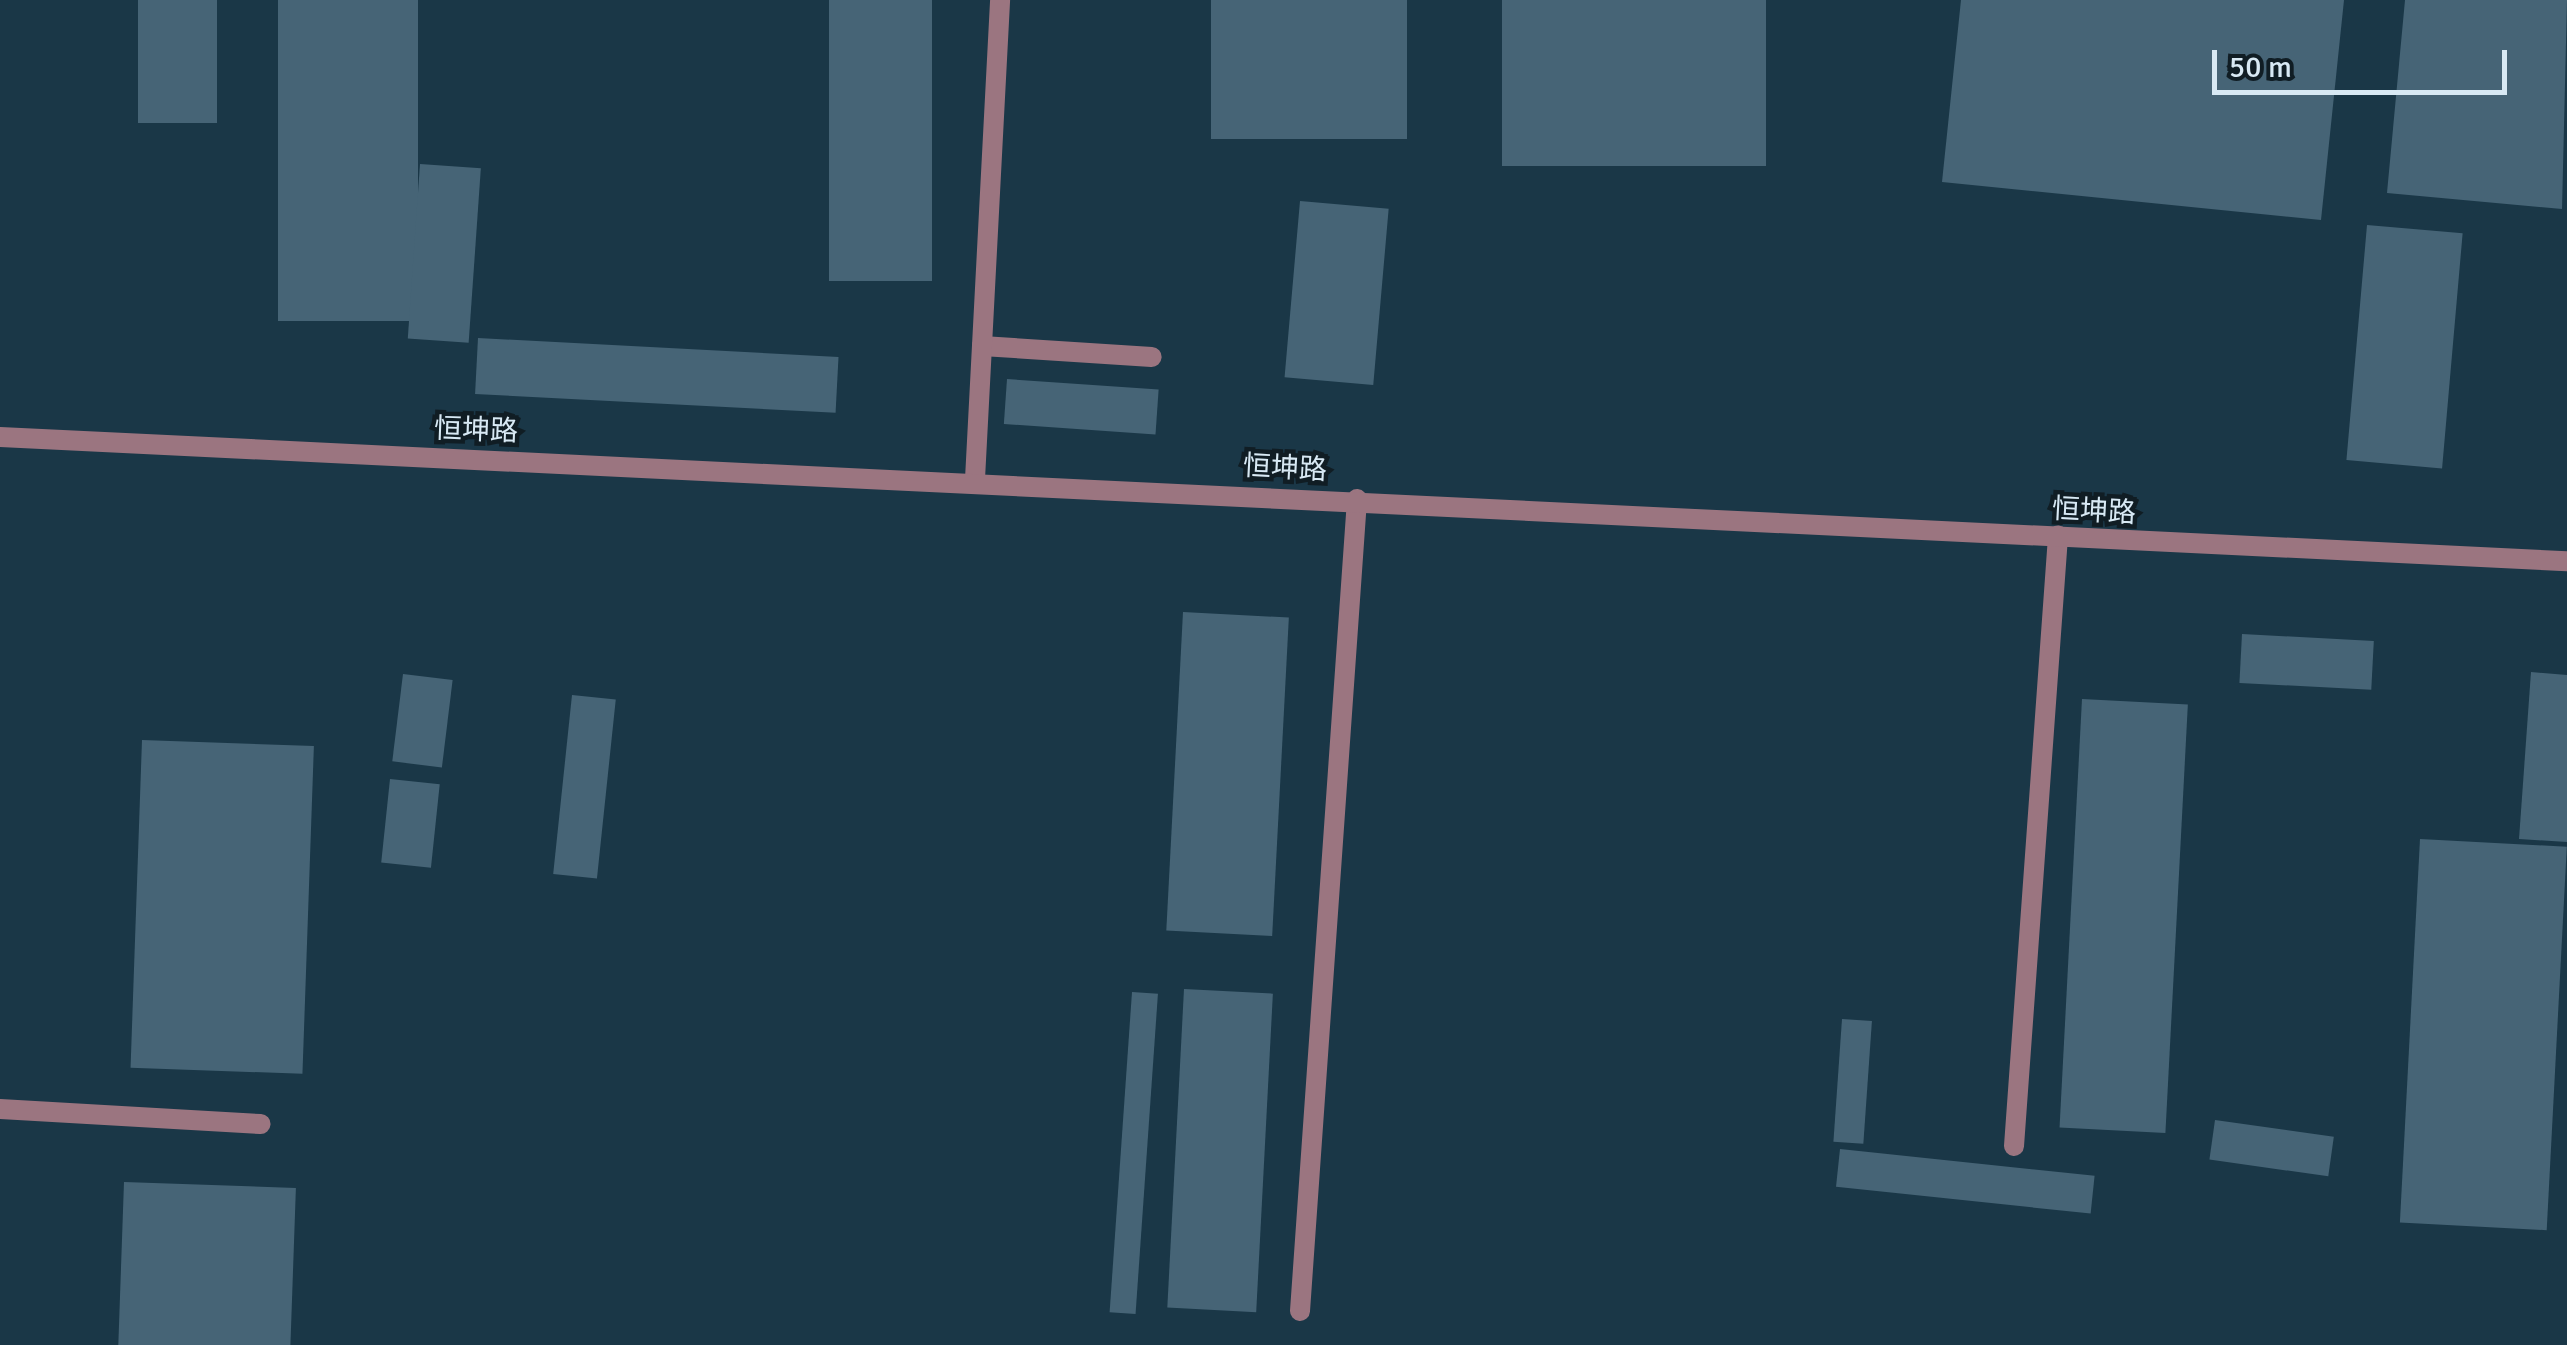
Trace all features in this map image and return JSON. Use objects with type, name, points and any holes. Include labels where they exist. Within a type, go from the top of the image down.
[{"type":"street","points":[[975,479],[1000,0]]},
{"type":"street","points":[[982,346],[1152,357]]},
{"type":"street","name":"恒坤路","points":[[0,436],[975,479],[2567,561]]},
{"type":"street","points":[[1300,1311],[1357,499]]},
{"type":"street","points":[[2014,1146],[2058,536]]},
{"type":"street","points":[[0,1109],[262,1124]]},
{"type":"building","points":[[138,0],[217,0],[217,123],[138,123]]},
{"type":"building","points":[[278,0],[418,0],[418,321],[278,321]]},
{"type":"building","points":[[829,0],[932,0],[932,281],[829,281]]},
{"type":"building","points":[[1211,0],[1407,0],[1407,139],[1211,139]]},
{"type":"building","points":[[1502,0],[1766,0],[1766,166],[1502,166]]},
{"type":"building","points":[[1961,0],[2344,0],[2321,220],[1942,182]]},
{"type":"building","points":[[2405,0],[2567,0],[2562,209],[2387,193]]},
{"type":"building","points":[[420,164],[481,168],[469,343],[408,339]]},
{"type":"building","points":[[1300,201],[1389,209],[1373,385],[1285,377]]},
{"type":"building","points":[[2367,225],[2463,233],[2442,468],[2346,460]]},
{"type":"building","points":[[478,338],[839,357],[836,413],[475,394]]},
{"type":"building","points":[[1007,379],[1159,390],[1155,434],[1004,424]]},
{"type":"building","points":[[1183,612],[1289,618],[1272,936],[1166,931]]},
{"type":"building","points":[[2242,634],[2374,641],[2371,690],[2239,683]]},
{"type":"building","points":[[2531,672],[2567,675],[2567,842],[2519,839]]},
{"type":"building","points":[[403,674],[453,680],[442,767],[392,761]]},
{"type":"building","points":[[572,695],[616,700],[597,879],[553,874]]},
{"type":"building","points":[[2082,699],[2188,705],[2165,1133],[2060,1127]]},
{"type":"building","points":[[142,740],[314,746],[302,1074],[131,1068]]},
{"type":"building","points":[[390,779],[440,784],[431,868],[381,863]]},
{"type":"building","points":[[2420,839],[2567,847],[2547,1230],[2400,1222]]},
{"type":"building","points":[[1184,989],[1273,994],[1256,1312],[1167,1308]]},
{"type":"building","points":[[1132,992],[1158,994],[1136,1314],[1110,1312]]},
{"type":"building","points":[[1842,1019],[1872,1021],[1863,1144],[1833,1142]]},
{"type":"building","points":[[2215,1120],[2334,1137],[2328,1176],[2209,1160]]},
{"type":"building","points":[[1840,1149],[2095,1176],[2091,1214],[1836,1187]]},
{"type":"building","points":[[124,1182],[296,1188],[290,1345],[118,1345]]}]
